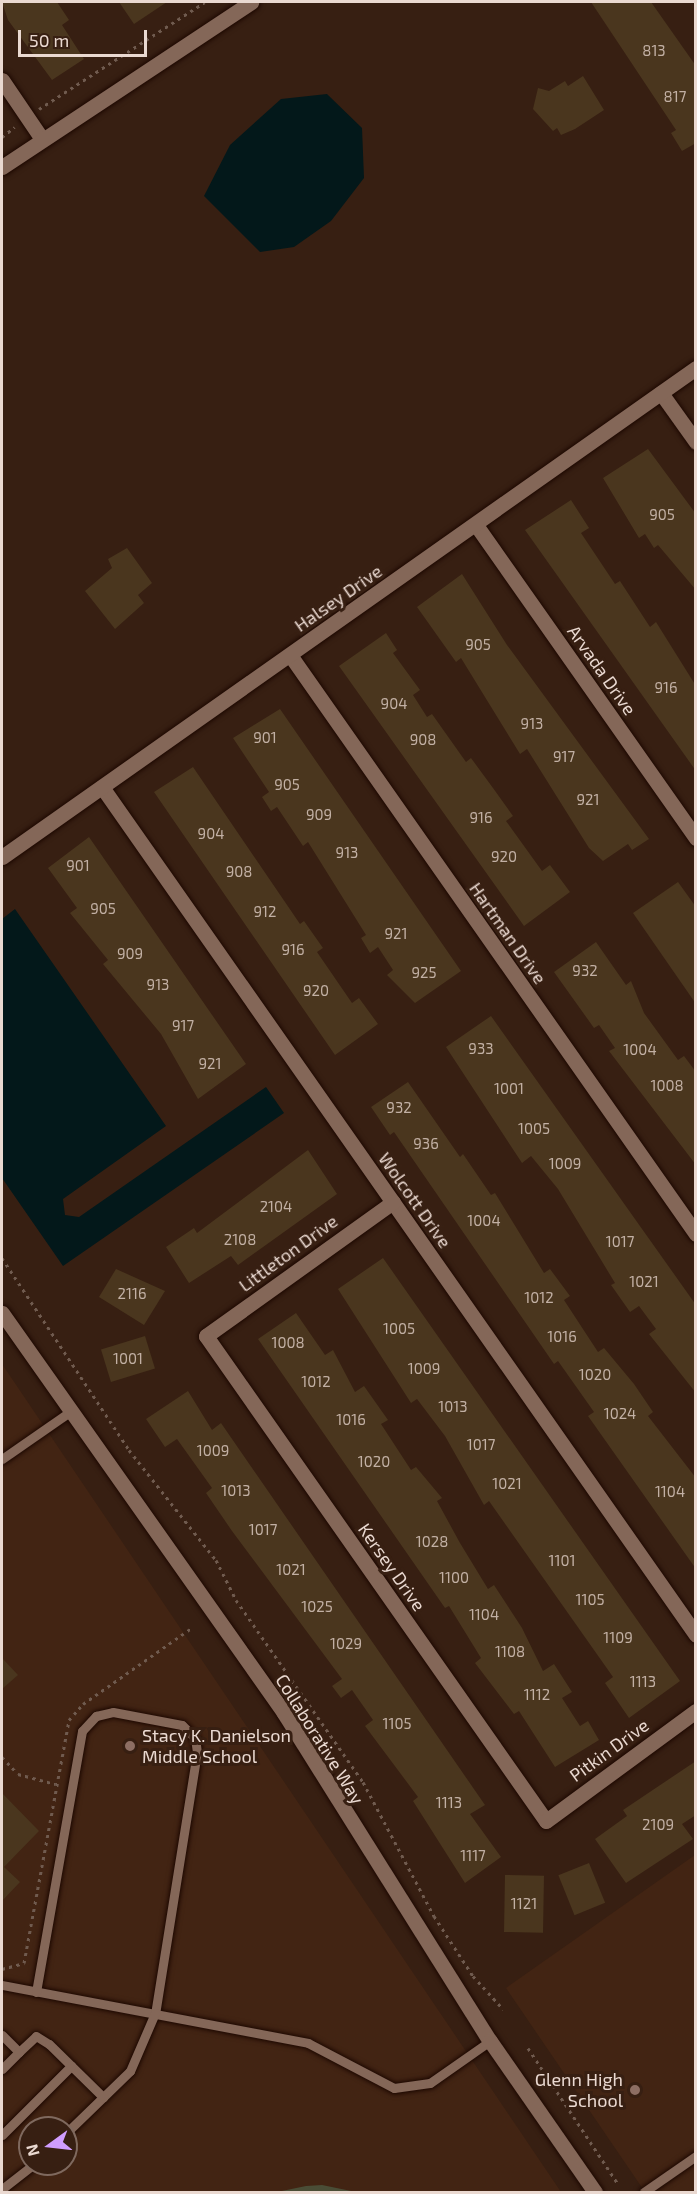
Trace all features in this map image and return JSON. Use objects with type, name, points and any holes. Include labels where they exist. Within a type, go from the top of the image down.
[{"type":"street","points":[[2,167],[251,2]]},
{"type":"street","points":[[2,80],[42,140]]},
{"type":"street","name":"Halsey Drive","points":[[2,857],[696,368]]},
{"type":"street","points":[[661,393],[696,442]]},
{"type":"street","name":"Arvada Drive","points":[[476,525],[696,838]]},
{"type":"street","name":"Hartman Drive","points":[[290,655],[696,1234]]},
{"type":"street","name":"Wolcott Drive","points":[[102,787],[696,1635]]},
{"type":"street","name":"Littleton Drive","points":[[206,1336],[393,1202]]},
{"type":"street","name":"Collaborative Way","points":[[2,1313],[284,1713],[490,2042],[596,2193]]},
{"type":"street","name":"Kersey Drive","points":[[206,1336],[546,1821]]},
{"type":"street","name":"Pitkin Drive","points":[[546,1821],[696,1711]]},
{"type":"lane","points":[[2,1459],[70,1411]]},
{"type":"lane","points":[[36,1992],[82,1731],[96,1716],[119,1713],[182,1725],[195,1738],[197,1752],[155,2013],[130,2071],[78,2121]]},
{"type":"lane","points":[[2,1985],[308,2043],[394,2088],[430,2083],[490,2042]]},
{"type":"lane","points":[[2,2036],[19,2052]]},
{"type":"lane","points":[[2,2069],[36,2036],[102,2097]]},
{"type":"lane","points":[[2,2135],[71,2066]]},
{"type":"lane","points":[[644,2193],[696,2156]]},
{"type":"lane","points":[[2,2189],[19,2176]]},
{"type":"path","points":[[27,118],[205,2]]},
{"type":"path","points":[[2,1258],[129,1450],[216,1560],[236,1600],[363,1782],[434,1916],[473,1976],[503,2009]]},
{"type":"path","points":[[2,1757],[18,1774],[56,1784]]},
{"type":"path","points":[[528,2048],[618,2184]]},
{"type":"shaded area","points":[[327,94],[362,128],[364,178],[331,221],[294,247],[260,252],[204,196],[230,145],[281,99]]},
{"type":"shaded area","points":[[15,909],[166,1126],[63,1199],[65,1215],[79,1217],[266,1087],[284,1113],[63,1266],[2,1178],[2,919]]},
{"type":"shaded area","name":"Stacy K. Danielson Middle School","points":[[2,1364],[561,2192],[2,2192]]},
{"type":"shaded area","name":"Glenn High School","points":[[695,1855],[695,2192],[645,2192],[506,1988]]},
{"type":"green space","points":[[322,2185],[356,2192],[277,2192],[306,2186]]},
{"type":"building","points":[[2,2],[57,2],[69,20],[62,25],[84,59],[52,80],[8,20]]},
{"type":"building","points":[[119,2],[167,2],[134,24]]},
{"type":"building","points":[[591,2],[651,2],[696,66],[696,143],[682,151],[671,133],[676,130]]},
{"type":"building","points":[[583,76],[604,110],[575,129],[561,135],[557,128],[553,131],[533,109],[538,88],[549,91],[565,81],[568,86]]},
{"type":"building","points":[[648,449],[696,514],[696,590],[658,545],[654,548],[645,534],[639,538],[603,478]]},
{"type":"building","points":[[571,500],[589,528],[581,533],[615,584],[620,581],[650,627],[656,622],[696,686],[696,771],[525,530]]},
{"type":"building","points":[[127,548],[152,583],[138,595],[144,603],[115,629],[85,591],[112,568],[108,559]]},
{"type":"building","points":[[462,574],[507,645],[649,839],[632,850],[628,844],[603,861],[589,848],[527,749],[520,754],[461,658],[456,662],[417,607]]},
{"type":"building","points":[[386,633],[397,650],[393,653],[420,690],[413,695],[427,717],[432,714],[466,762],[471,758],[513,816],[506,821],[542,871],[550,865],[570,892],[524,926],[339,666]]},
{"type":"building","points":[[280,709],[461,971],[415,1003],[387,975],[393,970],[378,947],[370,953],[361,938],[366,935],[308,842],[303,846],[277,807],[271,811],[262,797],[269,792],[233,738]]},
{"type":"building","points":[[193,767],[300,924],[304,921],[323,948],[317,952],[352,1003],[359,998],[378,1024],[335,1055],[154,792]]},
{"type":"building","points":[[89,837],[246,1064],[198,1099],[161,1034],[103,964],[108,960],[70,913],[77,908],[48,868]]},
{"type":"building","points":[[678,882],[696,907],[696,1004],[633,913]]},
{"type":"building","points":[[596,942],[626,985],[631,981],[644,1013],[678,1060],[684,1056],[696,1072],[696,1165],[609,1051],[615,1048],[599,1025],[594,1028],[554,972]]},
{"type":"building","points":[[491,1016],[696,1305],[696,1393],[649,1334],[656,1329],[639,1306],[630,1312],[611,1285],[615,1283],[558,1189],[531,1156],[522,1163],[446,1047]]},
{"type":"building","points":[[408,1082],[460,1157],[463,1154],[491,1195],[495,1193],[544,1273],[550,1269],[570,1296],[564,1300],[598,1352],[604,1348],[634,1384],[653,1412],[648,1416],[696,1478],[696,1569],[588,1416],[594,1412],[558,1361],[554,1364],[394,1132],[390,1135],[371,1107]]},
{"type":"building","points":[[308,1150],[337,1194],[238,1265],[231,1256],[189,1283],[166,1247],[194,1228],[197,1233]]},
{"type":"building","points":[[383,1258],[680,1681],[629,1718],[605,1683],[613,1677],[489,1501],[484,1505],[445,1436],[417,1399],[411,1403],[338,1289]]},
{"type":"building","points":[[116,1269],[165,1291],[144,1325],[99,1297]]},
{"type":"building","points":[[296,1313],[325,1355],[333,1350],[355,1392],[364,1386],[388,1420],[381,1424],[411,1470],[416,1467],[442,1498],[437,1501],[488,1589],[494,1585],[522,1628],[543,1671],[554,1664],[572,1692],[562,1698],[580,1726],[588,1721],[599,1740],[555,1767],[519,1711],[514,1714],[475,1663],[481,1658],[449,1606],[445,1608],[258,1339]]},
{"type":"building","points":[[145,1336],[155,1369],[111,1382],[101,1349]]},
{"type":"building","points":[[188,1391],[212,1430],[221,1423],[485,1805],[470,1814],[501,1857],[465,1883],[413,1801],[418,1797],[365,1726],[373,1720],[352,1690],[341,1698],[332,1686],[342,1679],[232,1531],[206,1493],[212,1488],[177,1439],[165,1447],[146,1419]]},
{"type":"building","points":[[2,1658],[18,1675],[2,1689]]},
{"type":"building","points":[[696,1761],[696,1815],[682,1824],[693,1839],[626,1883],[595,1839],[627,1816],[623,1810]]},
{"type":"building","points":[[2,1793],[39,1831],[4,1867],[20,1882],[2,1901]]},
{"type":"building","points":[[589,1863],[605,1903],[575,1915],[558,1875]]},
{"type":"building","points":[[505,1875],[544,1876],[543,1933],[504,1932]]},
{"type":"place","name":"Stacy K. Danielson Middle School","points":[[130,1746]]},
{"type":"place","name":"Glenn High School","points":[[635,2090]]}]
